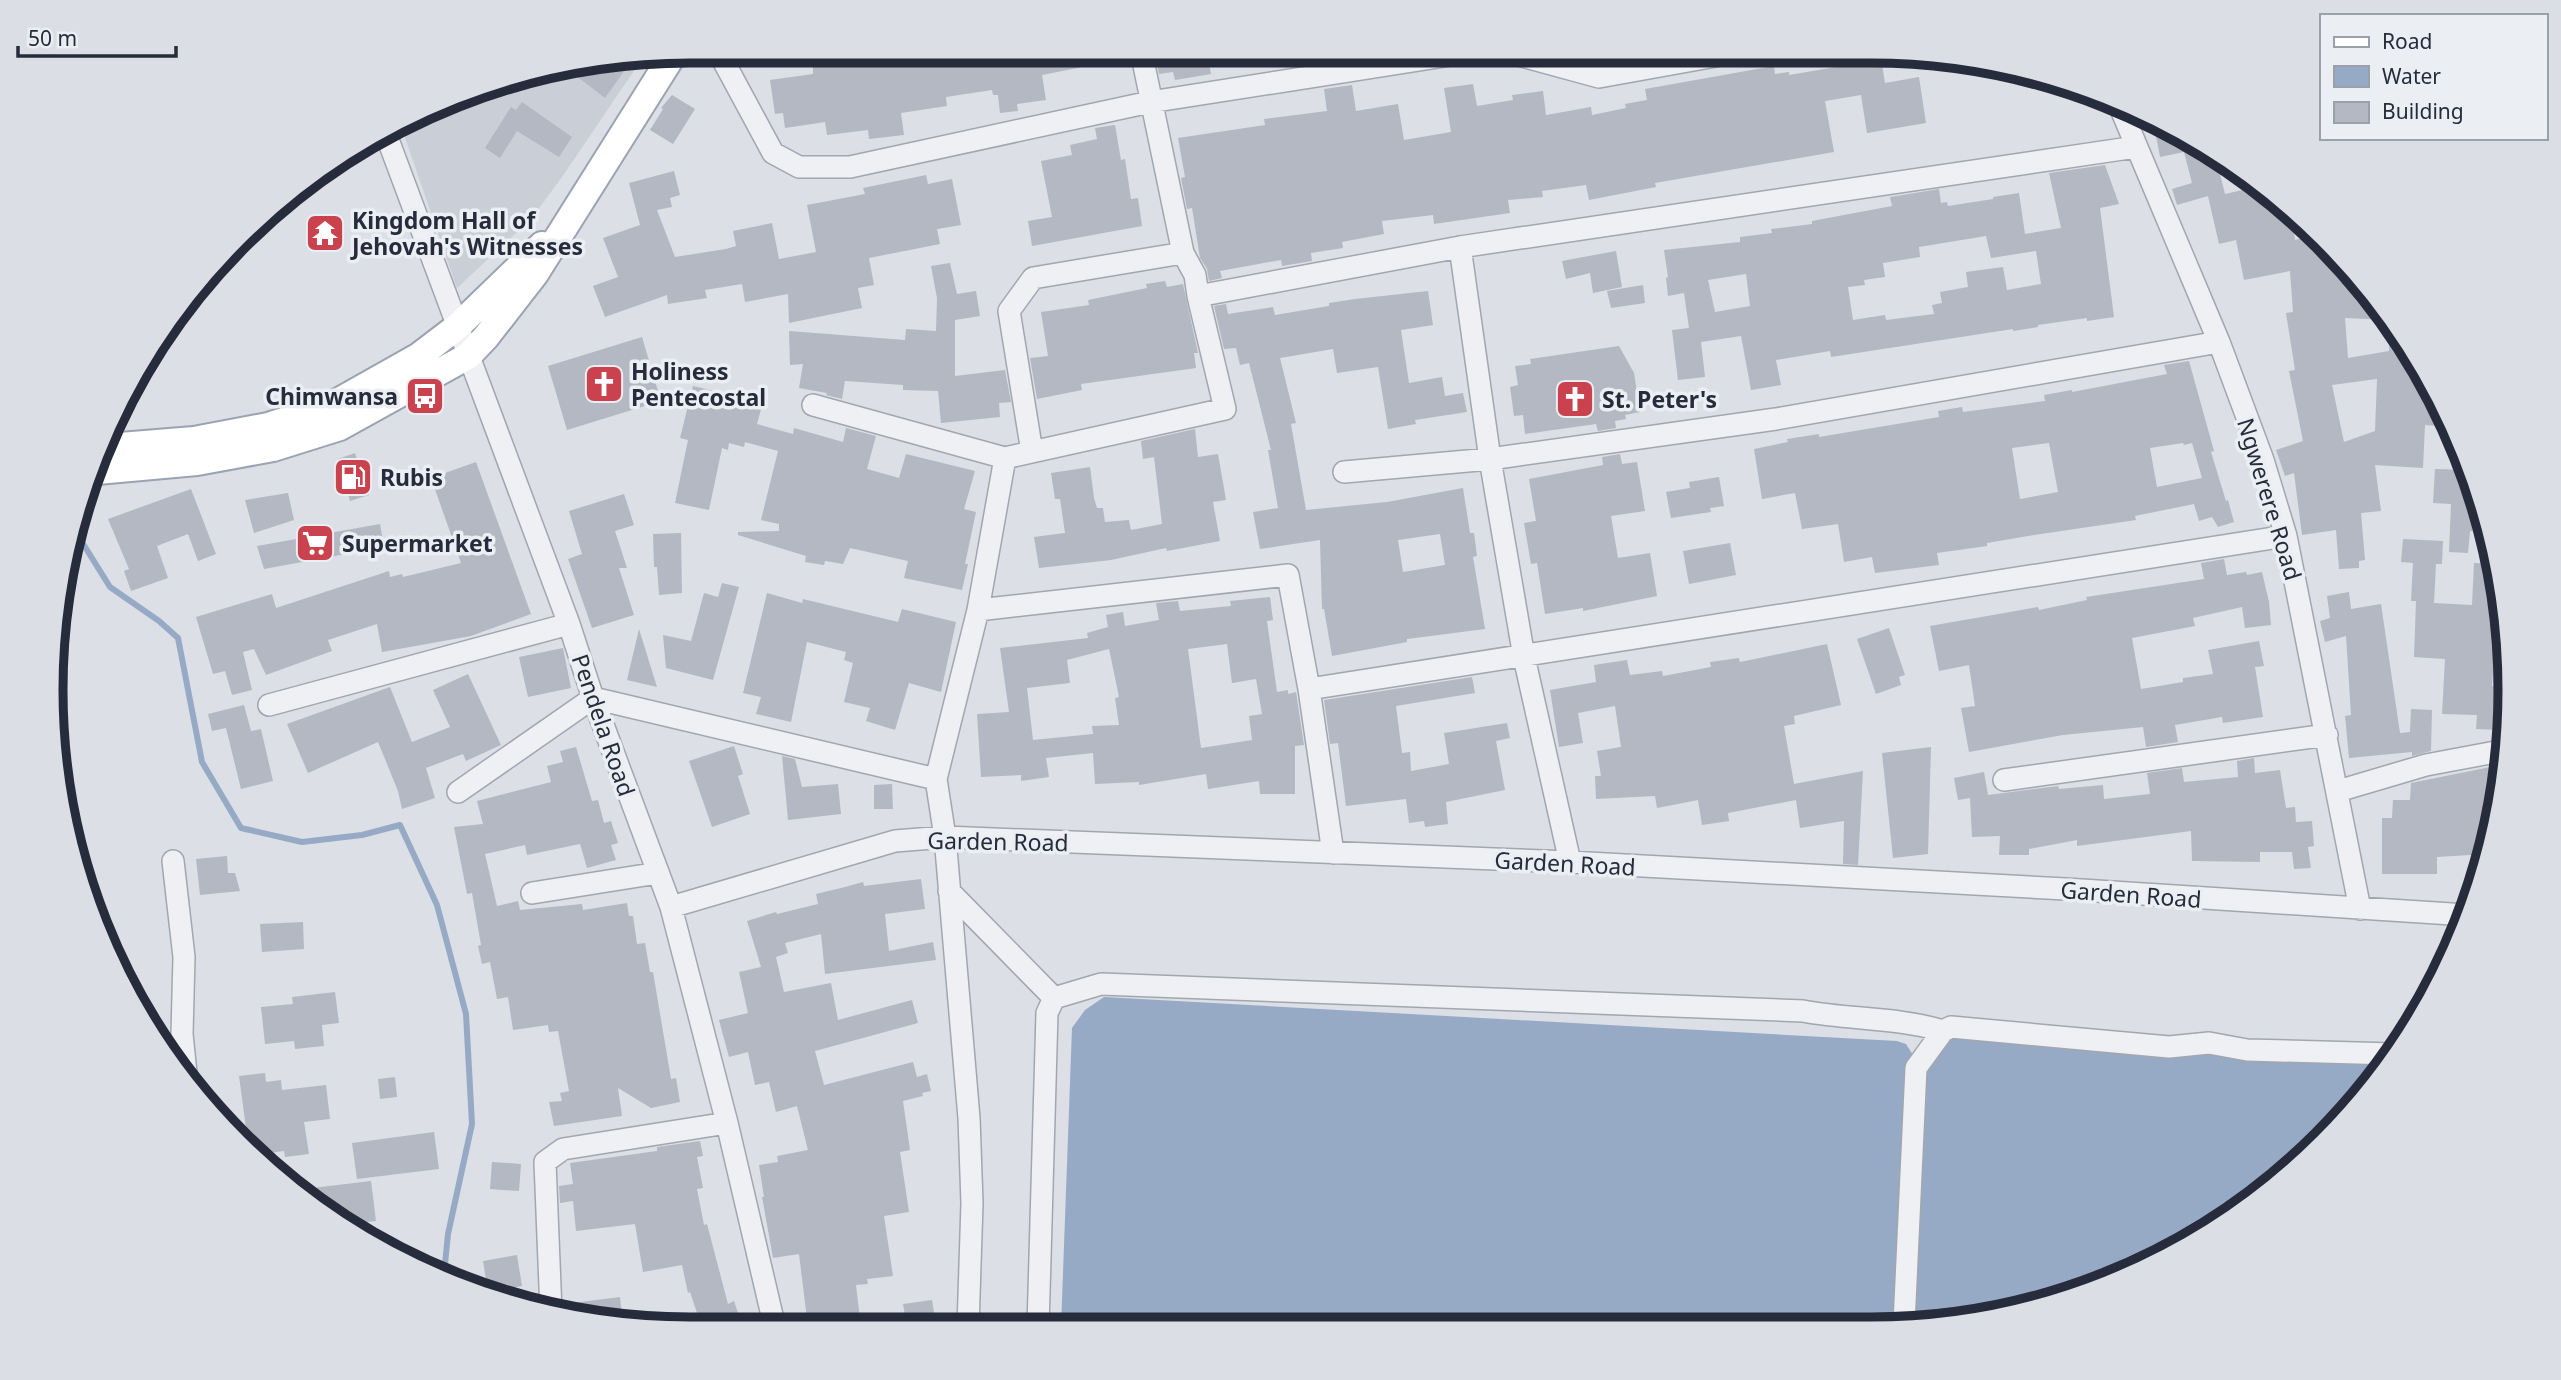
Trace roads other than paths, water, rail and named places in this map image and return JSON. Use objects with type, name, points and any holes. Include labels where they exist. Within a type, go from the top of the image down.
[{"type":"main road","points":[[103,470],[197,462],[273,448],[340,427],[468,356],[536,274],[667,64]]},
{"type":"main road","points":[[113,447],[194,439],[268,426],[332,405],[419,356],[457,327],[571,218]]},
{"type":"street","points":[[724,63],[773,153],[799,167],[850,167],[1150,102],[1400,63]]},
{"type":"street","points":[[813,405],[1005,458],[1224,409],[1195,275],[1183,253],[1143,63]]},
{"type":"street","points":[[1565,63],[1599,77],[1677,63]]},
{"type":"street","name":"Ngwerere Road","points":[[2124,117],[2219,342],[2263,460],[2286,536],[2360,909]]},
{"type":"street","name":"Pendela Road","points":[[388,141],[569,624],[593,698],[671,907],[727,1123],[772,1317]]},
{"type":"street","points":[[1198,296],[1460,247],[2136,147]]},
{"type":"street","points":[[1460,247],[1490,459],[1524,657],[1570,862]]},
{"type":"street","points":[[1032,452],[1009,311],[1033,278],[1183,253]]},
{"type":"street","points":[[1344,472],[1490,459],[1776,418],[2219,342]]},
{"type":"street","points":[[968,1317],[972,1203],[969,1118],[945,837],[936,779],[978,610],[1005,458]]},
{"type":"street","points":[[1309,689],[2286,536]]},
{"type":"street","points":[[978,610],[1288,575],[1309,689],[1333,853]]},
{"type":"street","points":[[269,705],[569,624]]},
{"type":"street","points":[[458,792],[593,698],[936,779]]},
{"type":"street","points":[[2004,780],[2327,736]]},
{"type":"street","points":[[2337,792],[2426,765],[2495,752]]},
{"type":"street","name":"Garden Road","points":[[671,907],[895,841],[945,837],[1570,862],[2066,889],[2456,914]]},
{"type":"street","points":[[173,861],[184,957],[182,1034],[185,1060]]},
{"type":"street","points":[[532,893],[658,873]]},
{"type":"street","points":[[949,891],[1054,998]]},
{"type":"street","points":[[1038,1317],[1047,1013],[1054,998],[1101,984],[1803,1011],[1915,1022],[1943,1031]]},
{"type":"street","points":[[1904,1316],[1916,1068],[1915,1022]]},
{"type":"street","points":[[1916,1068],[1943,1031],[1951,1027],[2169,1047],[2209,1044],[2247,1050],[2381,1054]]},
{"type":"street","points":[[551,1301],[545,1162],[563,1149],[727,1123]]},
{"type":"water","points":[[1104,997],[1897,1041],[1906,1044],[1913,1055],[1901,1316],[1061,1317],[1072,1028],[1085,1010]]},
{"type":"water","points":[[1954,1036],[2377,1059],[2342,1103],[2284,1161],[2253,1187],[2184,1233],[2111,1269],[2073,1284],[1993,1305],[1909,1316],[1922,1066],[1935,1049]]},
{"type":"waterway","points":[[81,541],[110,587],[159,621],[178,638],[202,762],[241,828],[302,842],[362,835],[400,825],[437,905],[466,1014],[472,1124],[448,1234],[445,1267]]},
{"type":"place","name":"Kingdom Hall of Jehovah's Witnesses","points":[[325,233]]},
{"type":"place","name":"Holiness Pentecostal","points":[[604,384]]},
{"type":"place","name":"Chimwansa","points":[[425,396]]},
{"type":"place","name":"St. Peter's","points":[[1575,399]]},
{"type":"place","name":"Rubis","points":[[353,477]]},
{"type":"place","name":"Supermarket","points":[[315,543]]}]
